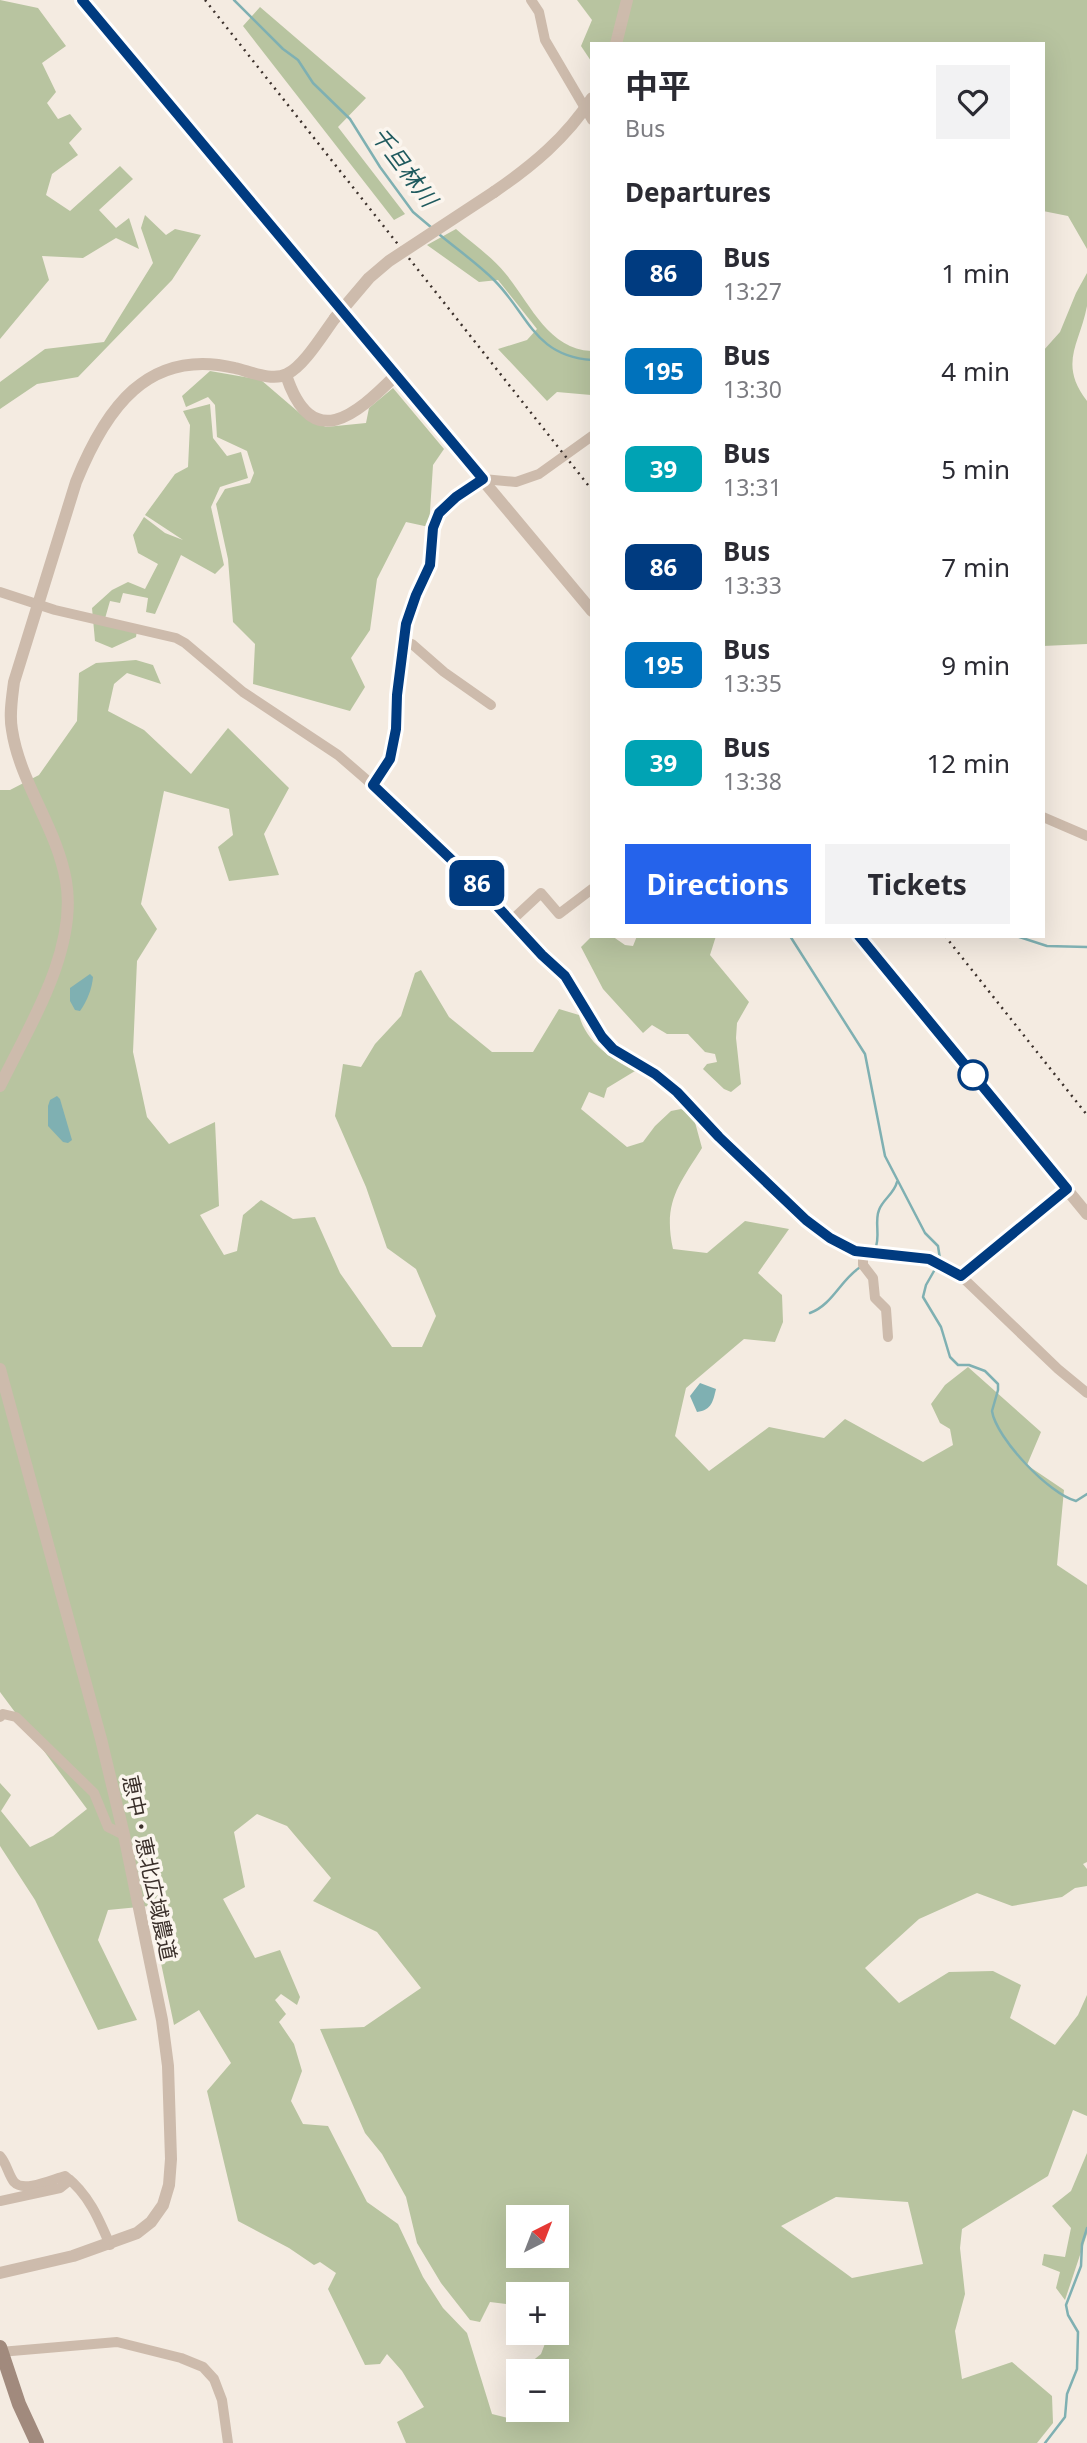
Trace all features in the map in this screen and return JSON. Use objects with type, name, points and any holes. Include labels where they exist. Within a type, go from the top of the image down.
[{"type":"main road","points":[[0,2350],[19,2404],[37,2443]]},
{"type":"street","points":[[82,0],[590,609]]},
{"type":"street","points":[[0,1086],[60,956],[65,938],[66,881],[45,821],[22,768],[11,729],[14,682],[76,482],[88,452],[108,418],[133,390],[161,372],[191,363],[215,364],[273,377],[286,375],[300,363],[369,278],[389,261],[494,192],[549,150],[588,115],[545,40],[539,12],[531,0]]},
{"type":"street","points":[[616,42],[627,0]]},
{"type":"street","points":[[286,375],[298,404],[314,417],[331,421],[353,414],[366,405],[395,376]]},
{"type":"street","points":[[373,785],[390,759],[396,729],[406,624],[430,565],[433,528],[439,513],[456,497],[483,479],[516,482],[539,474],[590,437]]},
{"type":"street","points":[[0,592],[55,610],[176,638],[243,692],[338,755],[415,824],[565,976],[602,1037],[613,1049],[655,1074],[677,1092],[719,1137],[806,1220],[845,1247],[863,1253],[929,1259],[961,1276],[1058,1369],[1087,1393]]},
{"type":"street","points":[[404,642],[412,644],[444,672],[491,705]]},
{"type":"street","points":[[1045,818],[1087,836]]},
{"type":"street","points":[[512,920],[541,893],[559,914],[590,891]]},
{"type":"street","points":[[861,938],[1087,1214]]},
{"type":"street","points":[[961,1276],[1067,1189]]},
{"type":"street","points":[[863,1253],[863,1265],[873,1278],[875,1298],[886,1309],[888,1337]]},
{"type":"street","name":"恵中・恵北広域農道","points":[[0,1368],[101,1738],[124,1835],[162,2020],[168,2066],[170,2175],[163,2204],[151,2222],[137,2233],[74,2256],[0,2273]]},
{"type":"street","points":[[0,1717],[3,1714],[16,1717],[94,1793],[108,1827],[124,1835]]},
{"type":"street","points":[[0,2156],[14,2182],[19,2185],[31,2186],[65,2176],[70,2180],[89,2201],[110,2245]]},
{"type":"street","points":[[0,2201],[60,2188],[70,2180]]},
{"type":"street","points":[[0,2350],[117,2342],[181,2358],[203,2367],[214,2379],[222,2400],[228,2443]]},
{"type":"green space","points":[[0,0],[38,8],[66,46],[42,63],[56,92],[47,103],[58,119],[70,114],[82,129],[69,143],[78,155],[52,174],[46,195],[70,211],[120,166],[133,179],[99,210],[116,228],[129,218],[139,249],[116,238],[83,258],[42,256],[49,280],[0,339]]},
{"type":"green space","points":[[577,0],[1087,0],[1087,249],[1068,216],[1045,211],[1045,42],[590,42],[590,60],[581,46],[592,20]]},
{"type":"green space","points":[[260,7],[366,98],[338,127],[405,214],[394,220],[243,26]]},
{"type":"green space","points":[[145,215],[166,235],[175,229],[201,235],[172,280],[78,377],[37,384],[0,409],[0,382],[45,349],[104,342],[153,263],[141,228]]},
{"type":"green space","points":[[456,229],[500,267],[551,333],[576,348],[590,351],[590,395],[557,392],[547,401],[498,349],[527,340],[537,329],[498,280],[479,282],[427,245]]},
{"type":"green space","points":[[1087,273],[1087,306],[1072,364],[1078,388],[1087,401],[1087,644],[1045,646],[1045,349],[1060,332]]},
{"type":"green space","points":[[210,371],[261,380],[303,416],[326,427],[366,423],[369,408],[393,388],[444,449],[433,465],[429,527],[406,522],[377,579],[370,630],[351,658],[365,687],[350,711],[253,684],[255,644],[233,622],[228,559],[216,504],[225,489],[250,483],[254,473],[247,451],[217,437],[215,405],[208,397],[186,407],[182,396]]},
{"type":"green space","points":[[210,404],[213,438],[227,456],[241,452],[248,478],[220,487],[211,507],[224,565],[215,574],[181,555],[155,614],[146,612],[148,598],[123,593],[120,603],[110,601],[104,622],[137,630],[136,637],[112,648],[95,641],[92,608],[112,590],[128,582],[145,589],[158,564],[138,553],[133,535],[144,517],[165,533],[183,540],[145,515],[175,474],[188,467],[190,425],[183,411]]},
{"type":"green space","points":[[136,660],[153,665],[161,684],[127,673],[114,684],[108,711],[144,730],[191,774],[228,728],[289,788],[264,834],[279,875],[229,881],[218,847],[233,835],[229,809],[164,791],[141,904],[157,929],[137,961],[133,1052],[147,1117],[169,1144],[215,1122],[219,1206],[200,1215],[224,1255],[237,1251],[243,1215],[261,1200],[293,1219],[315,1217],[340,1273],[392,1347],[422,1347],[436,1316],[416,1269],[387,1248],[366,1187],[335,1116],[343,1064],[361,1067],[375,1044],[401,1016],[415,973],[421,970],[449,1017],[492,1052],[533,1052],[559,1009],[579,1015],[587,1033],[601,1049],[635,1071],[607,1088],[604,1098],[589,1092],[581,1109],[627,1147],[643,1142],[671,1111],[681,1109],[693,1115],[702,1148],[680,1185],[671,1207],[670,1233],[673,1249],[707,1253],[745,1221],[789,1229],[758,1273],[782,1295],[783,1322],[775,1342],[744,1339],[686,1388],[675,1436],[709,1471],[769,1427],[824,1438],[845,1419],[923,1462],[953,1445],[950,1429],[940,1423],[931,1404],[945,1385],[968,1367],[1041,1432],[1027,1465],[1064,1490],[1057,1565],[1087,1585],[1087,1862],[1083,1864],[1087,1869],[1087,1886],[1075,1888],[1062,1897],[1012,1906],[977,1893],[919,1919],[865,1968],[899,2003],[949,1972],[993,1971],[1021,1985],[1010,2018],[1055,2045],[1078,2015],[1087,1995],[1087,2116],[1073,2110],[1048,2176],[962,2229],[960,2248],[965,2294],[955,2331],[962,2379],[1012,2362],[1052,2396],[1053,2423],[1037,2443],[406,2443],[397,2422],[424,2407],[402,2371],[387,2354],[380,2364],[365,2365],[328,2289],[336,2273],[320,2262],[314,2265],[289,2248],[238,2221],[207,2091],[231,2063],[199,2010],[174,2025],[149,1906],[108,1910],[98,1940],[137,2020],[98,2030],[35,1900],[0,1846],[0,1783],[11,1795],[1,1811],[30,1847],[53,1836],[87,1809],[0,1692],[0,790],[10,790],[39,775],[77,721],[79,673],[96,663]],"holes":[[[257,1814],[287,1826],[331,1878],[313,1901],[377,1932],[421,1988],[364,2027],[320,2029],[365,2133],[382,2154],[406,2197],[417,2243],[441,2283],[470,2320],[480,2322],[490,2302],[506,2304],[506,2282],[569,2282],[569,2345],[544,2345],[541,2354],[535,2359],[569,2359],[569,2422],[506,2422],[506,2418],[492,2414],[467,2333],[443,2308],[423,2277],[398,2224],[367,2202],[328,2126],[303,2124],[291,2101],[302,2071],[294,2044],[279,2022],[286,2014],[275,2000],[281,1994],[297,2005],[300,1997],[280,1950],[255,1958],[223,1899],[245,1887],[234,1832]],[[836,2197],[908,2202],[923,2264],[852,2278],[781,2226]]]},
{"type":"green space","points":[[590,938],[615,938],[625,945],[633,946],[636,938],[715,938],[710,955],[749,1002],[737,1023],[741,1084],[731,1092],[724,1089],[703,1069],[707,1064],[717,1062],[715,1054],[705,1052],[688,1034],[667,1034],[652,1025],[643,1033],[603,989],[581,947]]},
{"type":"green space","points":[[1087,2153],[1087,2234],[1065,2300],[1056,2288],[1060,2272],[1042,2265],[1044,2254],[1065,2257],[1071,2228],[1052,2206],[1071,2191]]},
{"type":"water","points":[[90,974],[93,977],[89,995],[80,1011],[75,1010],[70,1001],[70,988]]},
{"type":"water","points":[[57,1096],[72,1140],[68,1143],[63,1142],[48,1126],[48,1106],[50,1100]]},
{"type":"water","points":[[700,1383],[716,1389],[709,1407],[697,1412],[690,1396]]},
{"type":"waterway","name":"千旦林川","points":[[234,0],[283,49],[298,60],[313,83],[350,119],[413,212],[432,228]]},
{"type":"waterway","name":"千旦林川","points":[[440,235],[494,280],[534,332],[545,342],[557,351],[590,360]]},
{"type":"waterway","points":[[791,938],[865,1054],[885,1156],[925,1233],[938,1246],[940,1259]]},
{"type":"waterway","name":"千旦林川","points":[[1022,938],[1047,946],[1087,947]]},
{"type":"waterway","points":[[875,1249],[879,1210],[897,1182]]},
{"type":"waterway","points":[[810,1313],[830,1299],[859,1268]]},
{"type":"waterway","points":[[934,1271],[923,1297],[941,1327],[950,1357],[958,1365],[969,1365],[985,1371],[998,1384],[992,1411],[1003,1435],[1025,1463],[1052,1488],[1076,1501],[1087,1494]]},
{"type":"waterway","points":[[1045,2443],[1065,2417],[1067,2394],[1077,2369],[1078,2332],[1068,2315],[1066,2305],[1081,2266],[1082,2244],[1087,2228]]},
{"type":"railway","points":[[205,0],[590,487]]},
{"type":"railway","points":[[947,938],[1087,1115]]},
{"type":"bus line","name":"86","points":[[82,0],[483,479],[456,497],[439,513],[433,528],[430,565],[406,624],[397,695],[398,716],[390,759],[386,769],[373,785],[473,880],[565,976],[602,1037],[613,1049],[666,1082],[806,1220],[830,1238],[855,1251],[929,1259],[961,1276],[1067,1189],[861,938]]}]
